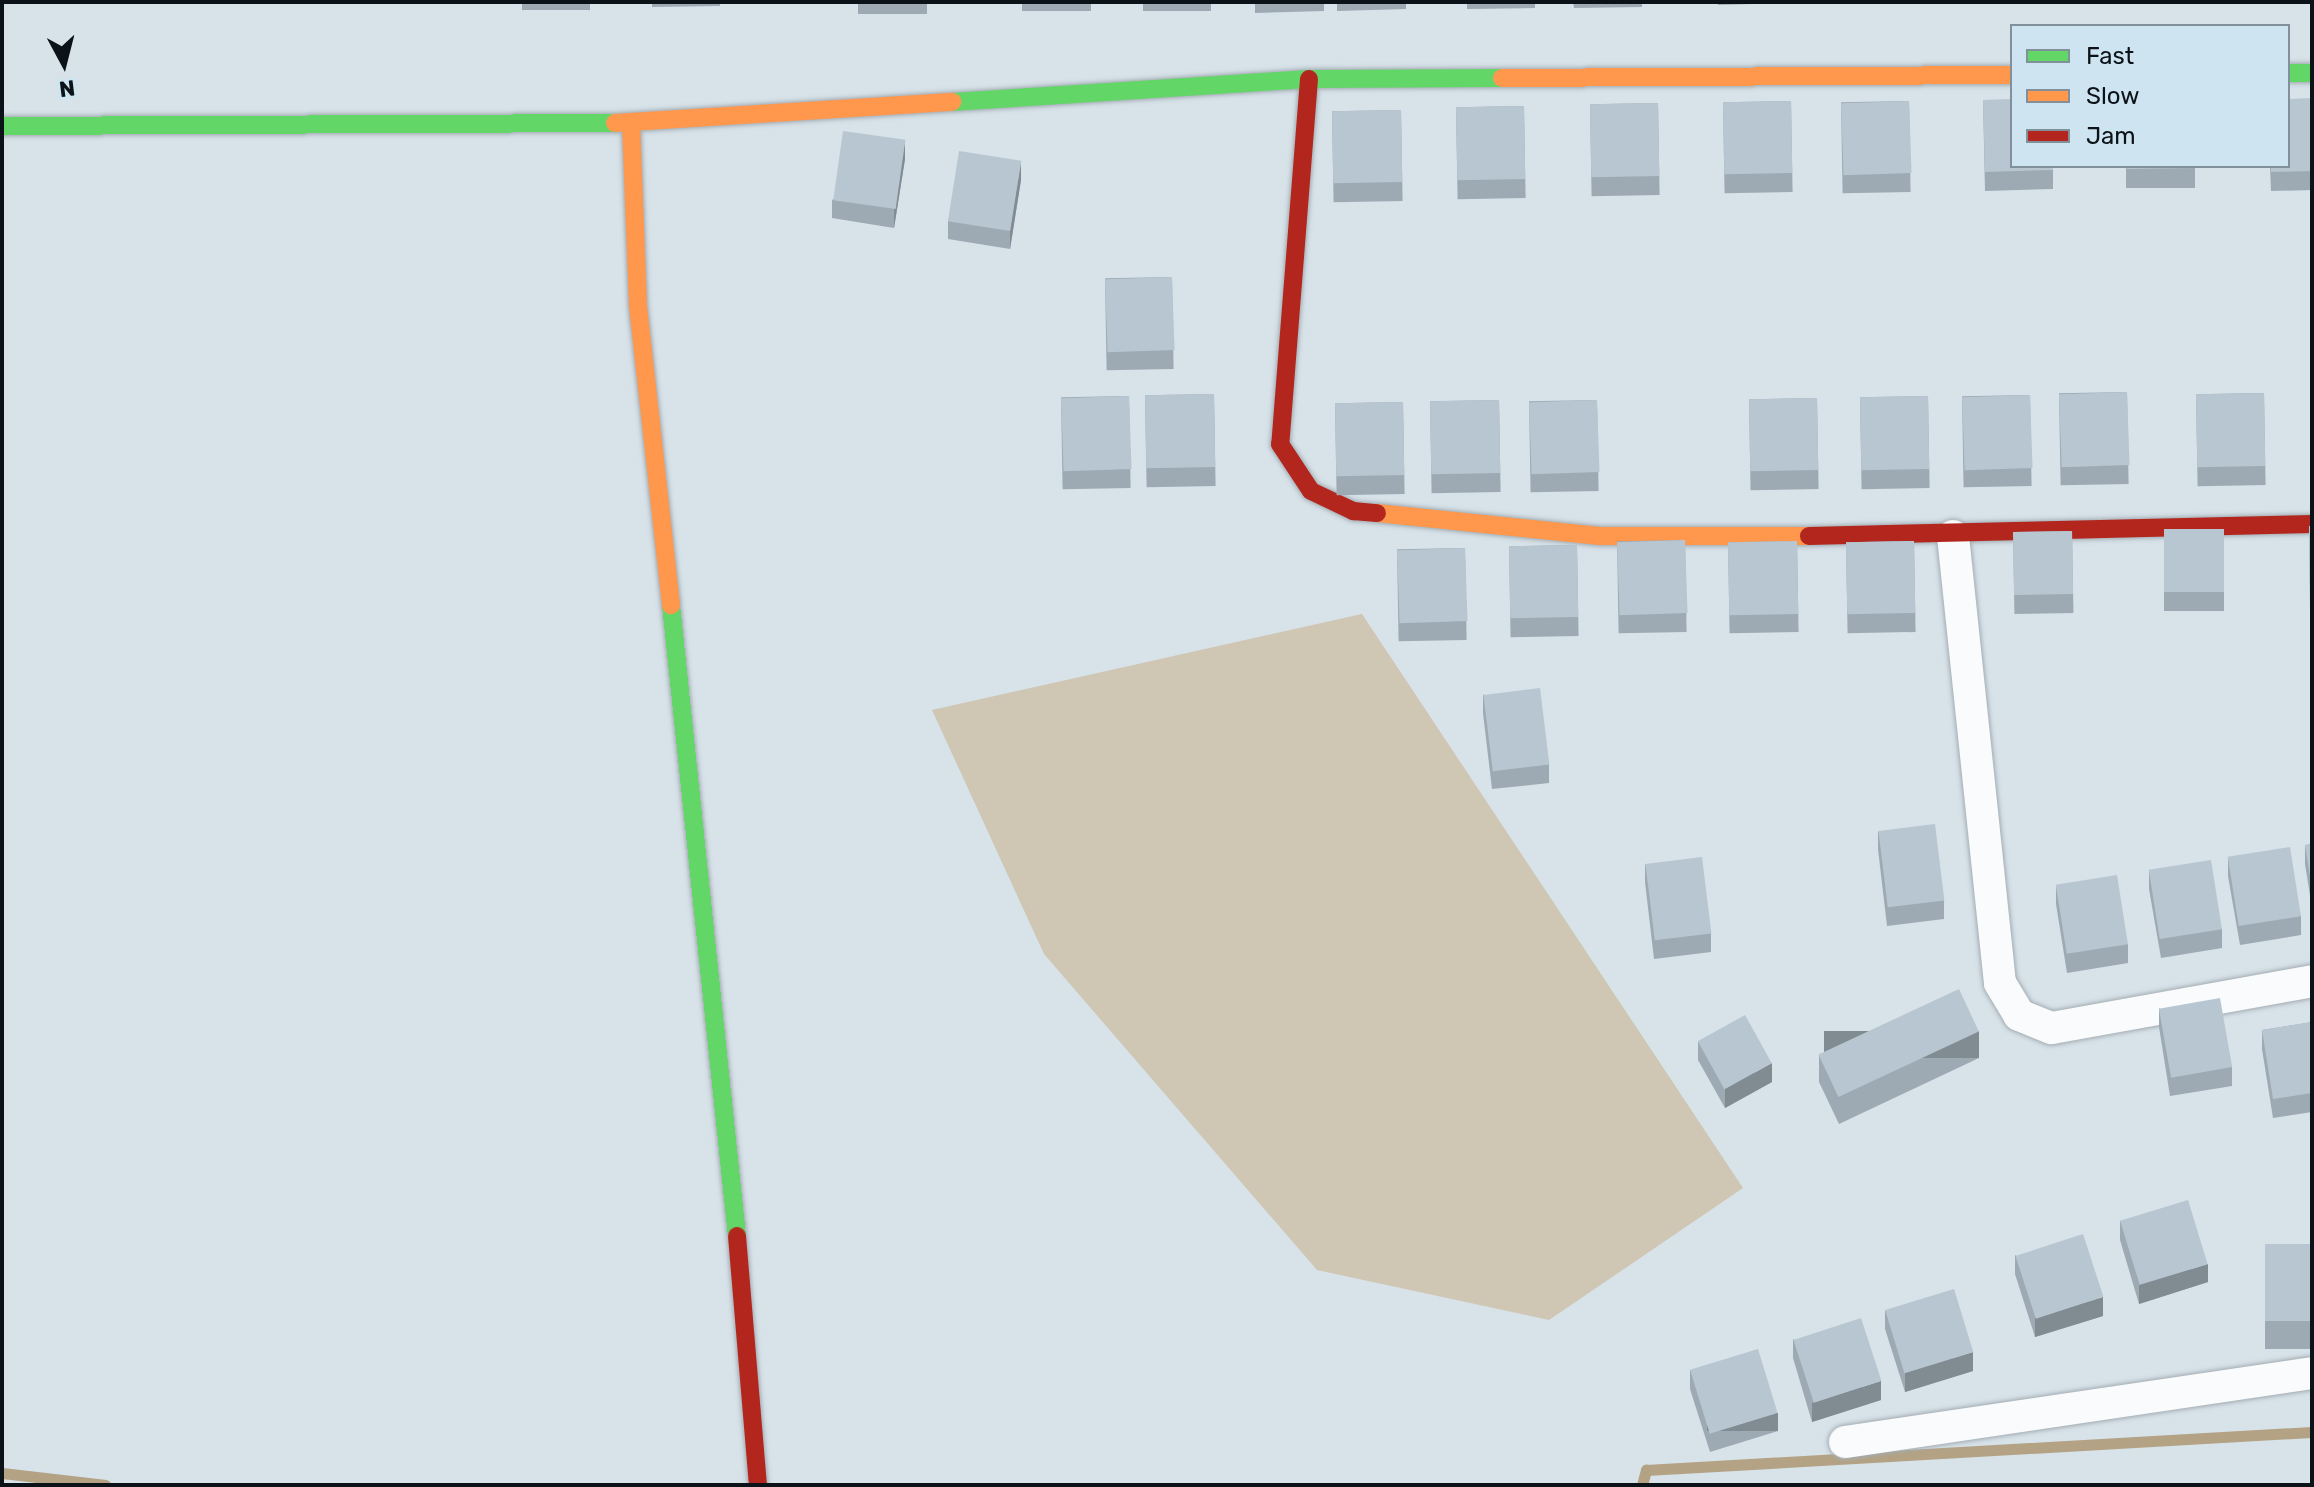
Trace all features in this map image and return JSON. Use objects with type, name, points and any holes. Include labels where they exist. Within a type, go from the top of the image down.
[{"type":"street","points":[[2290,73],[2312,73]]},
{"type":"street","points":[[2,126],[631,123],[1309,79],[2010,75]]},
{"type":"street","points":[[1309,79],[1280,444],[1311,491],[1353,511],[1600,536],[1953,536],[2312,524]]},
{"type":"street","points":[[631,123],[638,306],[725,1084],[758,1485]]},
{"type":"street","points":[[1953,536],[2000,983],[2019,1015],[2052,1028],[2312,981]]},
{"type":"street","points":[[1845,1442],[2312,1373]]},
{"type":"shaded area","points":[[1362,614],[1743,1188],[1549,1320],[1317,1270],[1044,954],[932,710]]},
{"type":"building","points":[[2312,98],[2312,171],[2271,172],[2271,168],[2290,168],[2290,99]]},
{"type":"building","points":[[2010,99],[2010,168],[2053,170],[1985,172],[1983,100]]},
{"type":"building","points":[[1791,101],[1792,173],[1724,174],[1723,102]]},
{"type":"building","points":[[1909,101],[1912,173],[1844,175],[1841,103]]},
{"type":"building","points":[[1658,103],[1659,176],[1591,177],[1590,104]]},
{"type":"building","points":[[1524,106],[1525,179],[1457,180],[1456,107]]},
{"type":"building","points":[[1401,110],[1402,182],[1333,183],[1332,111]]},
{"type":"building","points":[[843,131],[905,140],[896,209],[833,200]]},
{"type":"building","points":[[959,151],[1021,161],[1010,231],[948,221]]},
{"type":"building","points":[[1172,277],[1175,350],[1108,352],[1105,279]]},
{"type":"building","points":[[2127,392],[2130,465],[2062,467],[2059,394]]},
{"type":"building","points":[[2264,393],[2265,466],[2197,467],[2196,394]]},
{"type":"building","points":[[1214,394],[1215,467],[1146,468],[1145,395]]},
{"type":"building","points":[[2030,395],[2033,468],[1965,470],[1962,397]]},
{"type":"building","points":[[1129,396],[1132,469],[1064,471],[1061,398]]},
{"type":"building","points":[[1928,396],[1929,469],[1861,470],[1860,397]]},
{"type":"building","points":[[1817,398],[1818,470],[1750,471],[1749,399]]},
{"type":"building","points":[[1499,400],[1500,473],[1431,474],[1430,401]]},
{"type":"building","points":[[1597,400],[1600,472],[1532,474],[1529,402]]},
{"type":"building","points":[[1403,402],[1404,475],[1336,476],[1335,403]]},
{"type":"building","points":[[2309,526],[2312,526],[2312,589],[2310,589]]},
{"type":"building","points":[[2164,529],[2224,529],[2224,592],[2164,592]]},
{"type":"building","points":[[2072,531],[2073,594],[2014,595],[2013,532]]},
{"type":"building","points":[[1685,540],[1688,613],[1620,615],[1617,542]]},
{"type":"building","points":[[1797,541],[1798,614],[1729,615],[1728,542]]},
{"type":"building","points":[[1914,541],[1915,613],[1847,614],[1846,542]]},
{"type":"building","points":[[1577,545],[1578,617],[1510,618],[1509,546]]},
{"type":"building","points":[[1465,548],[1468,621],[1400,623],[1397,550]]},
{"type":"building","points":[[1540,688],[1549,764],[1493,771],[1483,695]]},
{"type":"building","points":[[1935,824],[1944,900],[1888,907],[1878,831]]},
{"type":"building","points":[[2312,844],[2312,889],[2305,845]]},
{"type":"building","points":[[2290,847],[2301,916],[2239,926],[2228,857]]},
{"type":"building","points":[[1702,857],[1711,933],[1655,940],[1645,864]]},
{"type":"building","points":[[2211,860],[2222,929],[2160,939],[2149,870]]},
{"type":"building","points":[[2117,875],[2128,944],[2067,954],[2056,885]]},
{"type":"building","points":[[1959,989],[1979,1032],[1838,1097],[1819,1055]]},
{"type":"building","points":[[2220,998],[2232,1067],[2171,1078],[2159,1009]]},
{"type":"building","points":[[1745,1015],[1772,1063],[1724,1089],[1698,1041]]},
{"type":"building","points":[[2312,1022],[2312,1093],[2273,1099],[2262,1030]]},
{"type":"building","points":[[2188,1200],[2208,1264],[2140,1285],[2120,1221]]},
{"type":"building","points":[[2083,1234],[2103,1297],[2036,1319],[2015,1256]]},
{"type":"building","points":[[2265,1244],[2312,1244],[2312,1321],[2265,1321]]},
{"type":"building","points":[[1954,1289],[1973,1352],[1904,1373],[1885,1310]]},
{"type":"building","points":[[1861,1318],[1881,1381],[1814,1403],[1793,1340]]},
{"type":"building","points":[[1758,1349],[1778,1413],[1710,1434],[1690,1370]]},
{"type":"waterway","points":[[1642,1485],[1646,1470],[2312,1432]]},
{"type":"waterway","points":[[2,1473],[105,1485]]},
{"type":"traffic: fast","points":[[2290,73],[2312,73]]},
{"type":"traffic: fast","points":[[952,102],[1309,79],[1502,78]]},
{"type":"traffic: fast","points":[[2,126],[615,123]]},
{"type":"traffic: fast","points":[[671,605],[737,1236]]},
{"type":"traffic: slow","points":[[1502,78],[2010,75]]},
{"type":"traffic: slow","points":[[615,123],[952,102]]},
{"type":"traffic: slow","points":[[631,123],[638,306],[671,605]]},
{"type":"traffic: slow","points":[[1377,513],[1600,536],[1809,536]]},
{"type":"traffic: jam","points":[[1309,79],[1280,444],[1311,491],[1353,511],[1377,513]]},
{"type":"traffic: jam","points":[[1809,536],[2312,524]]},
{"type":"traffic: jam","points":[[737,1236],[758,1485]]}]
